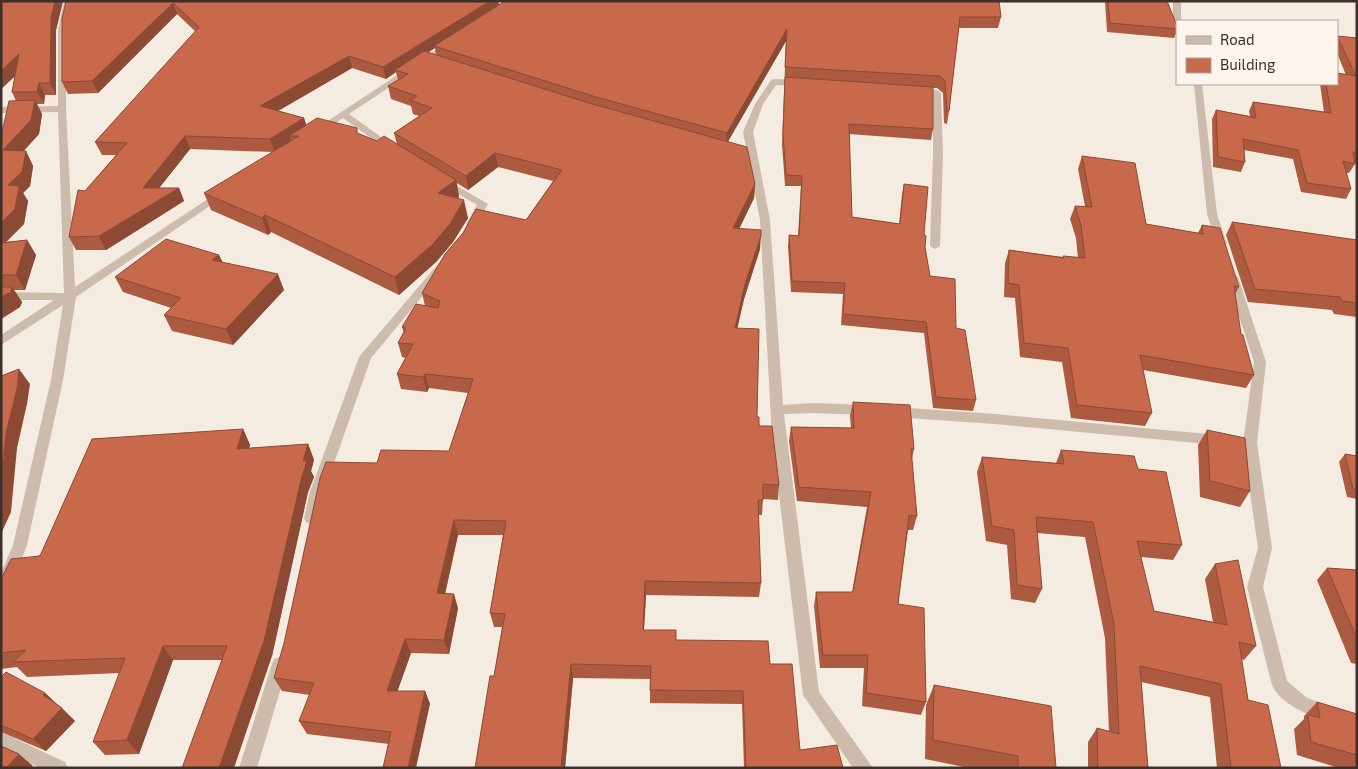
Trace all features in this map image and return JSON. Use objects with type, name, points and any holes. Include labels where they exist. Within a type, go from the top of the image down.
[{"type":"street","points":[[1,593],[20,545],[57,380],[70,296],[62,109],[62,30],[68,1]]},
{"type":"street","points":[[1177,1],[1177,20]]},
{"type":"street","points":[[310,136],[430,60],[457,40]]},
{"type":"street","points":[[811,84],[774,82],[759,104],[748,132],[750,157],[765,220],[779,436],[810,696],[864,768]]},
{"type":"street","points":[[1198,85],[1212,214],[1260,362],[1241,442],[1265,548],[1255,587],[1280,685],[1302,704],[1357,723]]},
{"type":"street","points":[[908,90],[937,93],[938,154],[934,246]]},
{"type":"street","points":[[1,110],[62,109]]},
{"type":"street","points":[[343,114],[403,157]]},
{"type":"street","points":[[435,176],[483,204],[464,236]]},
{"type":"street","points":[[1,341],[227,191]]},
{"type":"street","points":[[309,530],[317,492],[364,357],[447,259]]},
{"type":"street","points":[[1,296],[70,296]]},
{"type":"street","points":[[778,410],[813,408],[880,411],[995,419],[1241,442]]},
{"type":"street","points":[[248,768],[284,646]]},
{"type":"street","points":[[1,740],[59,768]]},
{"type":"building","points":[[1,1],[55,1],[51,18],[50,83],[39,83],[37,92],[12,92],[19,54],[1,71]]},
{"type":"building","points":[[66,1],[490,1],[383,67],[349,56],[260,106],[304,118],[270,139],[185,136],[143,188],[179,188],[99,236],[69,237],[78,190],[85,191],[127,143],[95,142],[199,27],[173,3],[92,81],[62,82],[62,19]]},
{"type":"building","points":[[505,1],[999,1],[1001,17],[960,17],[949,111],[947,111],[945,81],[940,76],[785,67],[787,29],[727,133],[596,97],[434,46]]},
{"type":"building","points":[[1108,1],[1167,1],[1176,24],[1176,29],[1110,23]]},
{"type":"building","points":[[1338,36],[1357,38],[1357,152],[1353,152],[1355,164],[1343,161],[1351,189],[1307,183],[1298,150],[1243,139],[1245,162],[1218,157],[1216,110],[1256,118],[1253,102],[1331,113],[1326,85],[1338,85],[1338,73],[1356,76]]},
{"type":"building","points":[[424,51],[589,103],[747,147],[755,184],[733,228],[761,230],[761,235],[745,284],[735,328],[759,329],[757,417],[759,417],[759,426],[772,426],[779,485],[763,484],[763,500],[758,500],[761,583],[645,581],[643,630],[676,630],[676,640],[768,641],[770,664],[792,664],[800,750],[837,745],[843,768],[746,768],[743,691],[650,690],[651,666],[571,664],[561,768],[475,768],[490,676],[494,676],[505,614],[490,613],[506,521],[454,520],[437,593],[454,594],[444,640],[405,639],[387,691],[425,691],[408,768],[383,768],[391,732],[299,721],[314,683],[274,678],[284,643],[320,478],[326,462],[377,463],[381,450],[449,451],[473,379],[425,374],[423,377],[397,374],[413,344],[398,343],[406,328],[402,327],[416,304],[438,308],[440,301],[422,293],[445,254],[463,233],[476,209],[526,220],[562,170],[495,153],[466,176],[394,133],[432,108],[410,100],[417,96],[388,86],[408,74],[395,70]]},
{"type":"building","points":[[785,77],[933,87],[933,129],[849,124],[852,217],[900,224],[904,184],[928,187],[924,234],[926,236],[925,247],[930,276],[955,279],[956,328],[965,330],[976,400],[936,397],[926,322],[843,314],[845,283],[792,281],[789,235],[799,236],[802,176],[786,175],[783,134]]},
{"type":"building","points":[[35,100],[31,120],[3,150],[26,151],[22,172],[8,185],[19,186],[15,209],[1,223],[1,137],[9,101]]},
{"type":"building","points":[[317,118],[357,128],[357,133],[377,141],[384,136],[456,180],[438,193],[464,200],[450,224],[432,245],[395,277],[265,215],[262,218],[204,193],[299,136],[289,136]]},
{"type":"building","points":[[1082,156],[1135,163],[1146,224],[1203,234],[1202,225],[1220,228],[1239,287],[1234,286],[1241,334],[1243,335],[1254,375],[1140,355],[1152,413],[1077,405],[1068,348],[1024,343],[1019,285],[1008,283],[1009,250],[1064,258],[1063,256],[1085,258],[1081,225],[1075,206],[1092,207]]},
{"type":"building","points":[[1232,222],[1357,240],[1357,303],[1342,301],[1340,297],[1255,289]]},
{"type":"building","points":[[166,239],[219,255],[212,260],[278,274],[226,329],[164,315],[181,298],[115,277]]},
{"type":"building","points":[[27,240],[16,275],[1,275],[1,243]]},
{"type":"building","points":[[1,287],[12,287],[11,292],[1,297]]},
{"type":"building","points":[[19,369],[17,389],[6,433],[1,477],[1,376]]},
{"type":"building","points":[[853,402],[910,405],[914,449],[911,449],[917,516],[909,515],[898,604],[924,608],[926,702],[866,693],[868,655],[823,655],[816,592],[853,592],[871,492],[799,487],[791,427],[854,428]]},
{"type":"building","points":[[243,429],[237,449],[308,444],[303,461],[307,461],[264,641],[219,768],[182,768],[227,646],[163,646],[127,740],[93,742],[125,658],[13,662],[26,650],[1,653],[1,579],[11,559],[40,556],[92,439]]},
{"type":"building","points":[[1207,430],[1245,438],[1250,491],[1210,481]]},
{"type":"building","points":[[1061,450],[1134,456],[1138,469],[1166,472],[1182,545],[1137,541],[1154,611],[1227,625],[1215,564],[1238,560],[1256,646],[1239,642],[1248,700],[1268,705],[1281,768],[1231,768],[1221,684],[1140,666],[1148,768],[1098,768],[1097,728],[1119,734],[1114,624],[1093,522],[1036,517],[1042,589],[1017,585],[1014,530],[992,526],[982,457],[1064,464]]},
{"type":"building","points":[[1345,454],[1357,456],[1357,490],[1353,489]]},
{"type":"building","points":[[1327,568],[1357,570],[1357,639]]},
{"type":"building","points":[[6,672],[45,693],[43,695],[62,708],[33,739],[1,725],[1,677]]},
{"type":"building","points":[[934,685],[1051,706],[1056,768],[1018,768],[1018,756],[933,740]]},
{"type":"building","points":[[1317,702],[1357,714],[1357,755],[1311,742],[1308,715],[1320,718]]},
{"type":"building","points":[[1,746],[19,754],[6,768],[1,768]]}]
